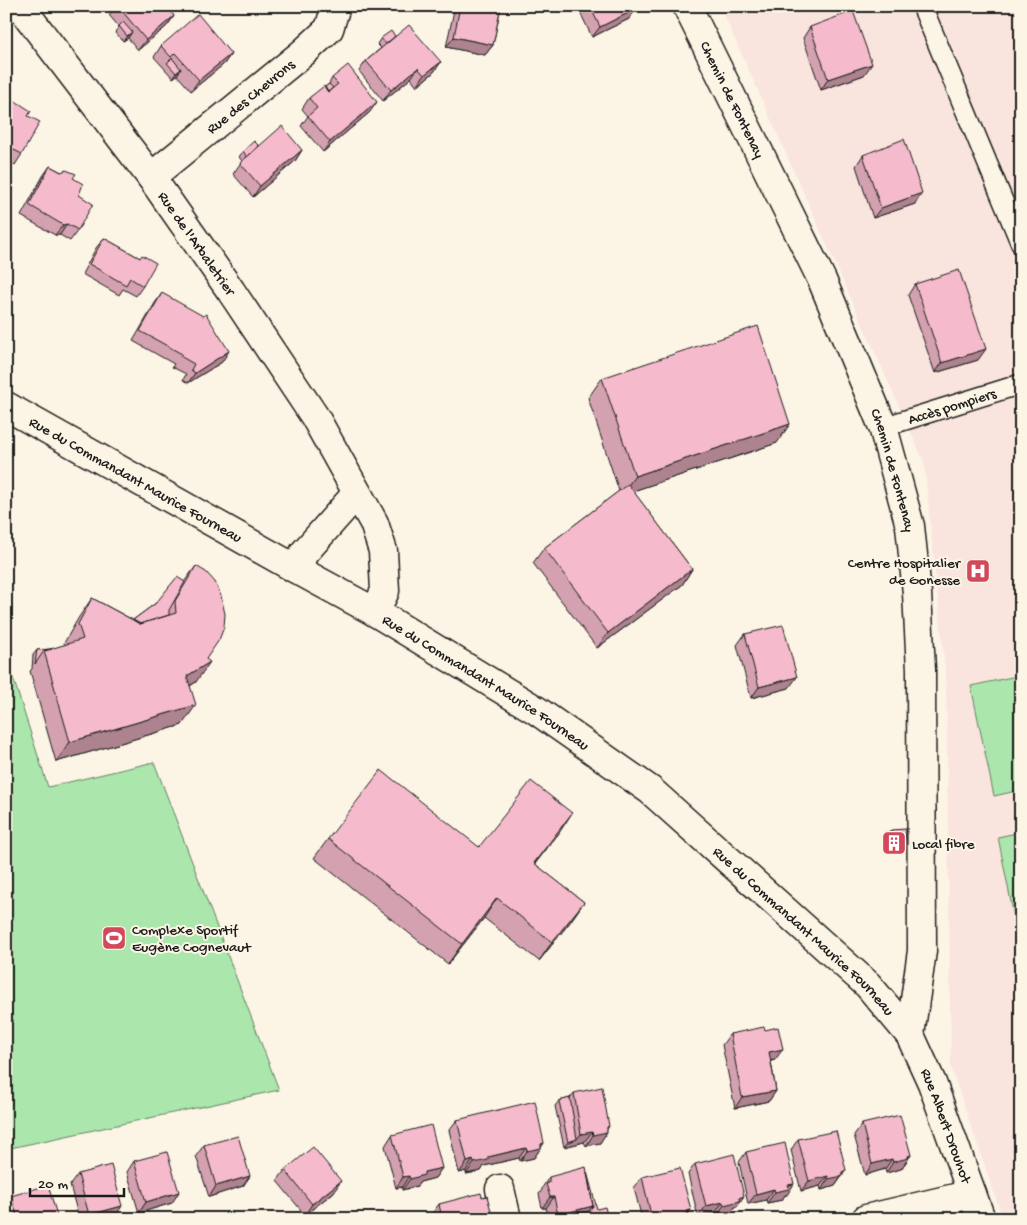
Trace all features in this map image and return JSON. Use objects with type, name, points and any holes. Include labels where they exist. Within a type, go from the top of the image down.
[{"type":"street","name":"Rue de l'Arbaletrier","points":[[20,6],[151,176],[315,417],[374,523],[383,551],[385,591],[375,612]]},
{"type":"street","name":"Rue des Chevrons","points":[[151,176],[330,29],[336,6]]},
{"type":"street","name":"Chemin de Fontenay","points":[[687,6],[822,280],[883,427],[910,526],[917,593],[921,678],[922,951],[910,1035]]},
{"type":"street","name":"Rue du Commandant Maurice Fourneau","points":[[6,406],[375,612],[536,710],[650,790],[868,985],[910,1035]]},
{"type":"street","points":[[296,569],[304,553],[357,493]]},
{"type":"street","name":"Rue Albert Drouhot","points":[[910,1035],[932,1082],[976,1206]]},
{"type":"street","points":[[500,1189],[507,1219]]},
{"type":"street","points":[[866,1219],[976,1206]]},
{"type":"lane","points":[[922,6],[1021,244]]},
{"type":"lane","name":"Accès pompiers","points":[[883,427],[1021,384]]},
{"type":"shaded area","name":"Centre Hospitalier de Gonesse","points":[[720,6],[1021,6],[1021,1219],[1003,1219],[951,1068],[946,679],[924,462]]},
{"type":"green space","name":"Complexe Sportif Eugène Cognevaut","points":[[6,656],[48,787],[154,762],[279,1090],[6,1149]]},
{"type":"green space","points":[[1021,675],[1021,790],[994,796],[971,686]]},
{"type":"green space","points":[[1021,832],[1021,947],[1020,947],[998,837]]},
{"type":"building","points":[[118,6],[166,6],[174,16],[146,40]]},
{"type":"building","points":[[460,6],[501,6],[493,45],[454,37]]},
{"type":"building","points":[[590,6],[635,6],[636,9],[600,27]]},
{"type":"building","points":[[853,11],[872,64],[828,79],[810,27]]},
{"type":"building","points":[[198,14],[231,54],[199,80],[175,53],[171,57],[161,46]]},
{"type":"building","points":[[123,22],[132,32],[127,36],[119,26]]},
{"type":"building","points":[[409,25],[441,62],[424,75],[418,68],[391,90],[366,61]]},
{"type":"building","points":[[391,31],[395,36],[386,44],[381,38]]},
{"type":"building","points":[[172,58],[181,69],[176,73],[167,63]]},
{"type":"building","points":[[348,65],[377,102],[330,142],[308,116],[317,108],[309,98],[324,86],[328,92],[338,84],[332,78]]},
{"type":"building","points":[[329,84],[333,88],[328,92],[325,87]]},
{"type":"building","points":[[6,95],[31,111],[28,116],[40,122],[22,154],[6,146]]},
{"type":"building","points":[[282,126],[302,150],[260,186],[240,163]]},
{"type":"building","points":[[904,139],[922,193],[881,208],[863,155]]},
{"type":"building","points":[[254,141],[259,146],[247,157],[243,151]]},
{"type":"building","points":[[50,166],[61,172],[66,170],[76,174],[73,178],[83,184],[79,195],[93,204],[78,230],[67,224],[63,225],[29,205]]},
{"type":"building","points":[[104,238],[140,258],[142,255],[156,263],[143,286],[130,278],[126,285],[89,264]]},
{"type":"building","points":[[959,270],[986,349],[942,363],[915,284]]},
{"type":"building","points":[[162,293],[203,316],[206,314],[229,351],[195,373],[191,370],[194,364],[180,356],[182,354],[140,331]]},
{"type":"building","points":[[758,326],[790,424],[635,476],[602,378]]},
{"type":"building","points":[[628,484],[692,569],[608,633],[544,548]]},
{"type":"building","points":[[196,566],[206,572],[215,582],[221,596],[225,614],[224,627],[219,640],[206,659],[210,662],[187,676],[196,705],[70,742],[44,651],[83,639],[78,624],[92,598],[140,624],[176,613],[175,601]]},
{"type":"building","points":[[177,577],[185,582],[169,610],[169,615],[140,624],[133,620],[156,603]]},
{"type":"building","points":[[783,625],[797,677],[759,687],[745,634]]},
{"type":"building","points":[[52,649],[44,651],[35,664],[37,650]]},
{"type":"building","points":[[381,770],[479,847],[531,781],[572,813],[534,863],[584,902],[552,942],[497,898],[462,944],[328,839]]},
{"type":"building","points":[[906,829],[905,844],[891,844],[891,830]]},
{"type":"building","points":[[764,1027],[765,1030],[778,1027],[783,1049],[769,1052],[776,1091],[742,1097],[730,1034]]},
{"type":"building","points":[[602,1087],[609,1126],[607,1127],[607,1132],[593,1135],[592,1132],[581,1134],[574,1093]]},
{"type":"building","points":[[570,1098],[577,1139],[568,1142],[559,1101]]},
{"type":"building","points":[[535,1101],[544,1143],[541,1144],[541,1148],[527,1151],[526,1148],[488,1157],[488,1160],[474,1163],[473,1160],[467,1162],[457,1120]]},
{"type":"building","points":[[900,1115],[911,1155],[908,1158],[893,1162],[892,1159],[872,1164],[862,1124]]},
{"type":"building","points":[[431,1125],[442,1168],[424,1172],[424,1175],[410,1179],[409,1176],[403,1177],[392,1135]]},
{"type":"building","points":[[836,1131],[846,1170],[842,1172],[843,1176],[828,1179],[828,1176],[809,1181],[798,1139]]},
{"type":"building","points":[[238,1136],[250,1176],[216,1186],[204,1145]]},
{"type":"building","points":[[785,1143],[794,1184],[788,1185],[789,1189],[775,1192],[774,1189],[756,1194],[746,1152]]},
{"type":"building","points":[[313,1147],[341,1181],[312,1204],[285,1170]]},
{"type":"building","points":[[167,1152],[179,1192],[146,1202],[134,1161]]},
{"type":"building","points":[[734,1154],[744,1196],[739,1198],[740,1201],[724,1205],[723,1202],[706,1206],[695,1164]]},
{"type":"building","points":[[111,1165],[122,1206],[89,1215],[78,1174]]},
{"type":"building","points":[[586,1167],[593,1206],[558,1215],[554,1197],[550,1197],[546,1184],[549,1183],[549,1177]]},
{"type":"building","points":[[680,1168],[691,1210],[687,1211],[688,1214],[672,1218],[671,1215],[652,1219],[642,1177]]},
{"type":"building","points":[[587,1172],[597,1209],[605,1207],[608,1219],[563,1219],[589,1211],[593,1206]]},
{"type":"building","points":[[48,1185],[58,1219],[18,1219],[11,1196]]},
{"type":"building","points":[[481,1193],[482,1197],[487,1196],[491,1211],[486,1213],[487,1219],[442,1219],[439,1204]]},
{"type":"place","name":"Centre Hospitalier de Gonesse","points":[[978,571]]},
{"type":"place","name":"Local fibre","points":[[894,843]]},
{"type":"place","name":"Complexe Sportif Eugène Cognevaut","points":[[114,938]]}]
